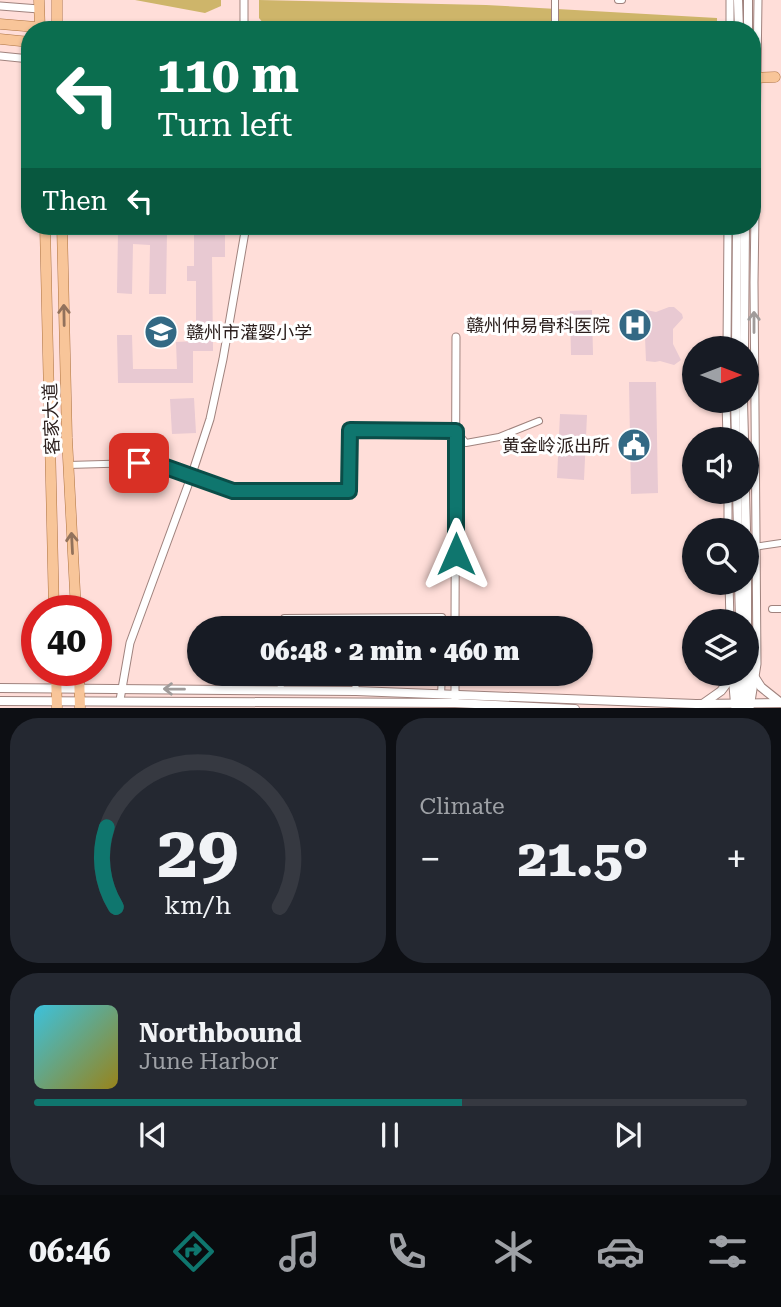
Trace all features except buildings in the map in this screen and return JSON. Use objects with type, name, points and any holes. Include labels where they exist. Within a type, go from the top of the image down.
[{"type":"main road","points":[[57,0],[57,21]]},
{"type":"main road","points":[[738,0],[739,21]]},
{"type":"main road","points":[[748,0],[748,21]]},
{"type":"main road","points":[[0,24],[21,27]]},
{"type":"main road","points":[[0,39],[21,41]]},
{"type":"main road","name":"客家大道","points":[[45,235],[54,595]]},
{"type":"main road","name":"客家大道","points":[[62,235],[68,464],[75,595]]},
{"type":"main road","points":[[736,336],[737,235]]},
{"type":"main road","points":[[744,336],[745,235]]},
{"type":"main road","points":[[759,683],[781,703]]},
{"type":"main road","points":[[56,686],[57,705]]},
{"type":"main road","points":[[80,686],[80,705]]},
{"type":"main road","points":[[704,704],[725,686]]},
{"type":"main road","points":[[737,686],[743,706]]},
{"type":"main road","points":[[743,706],[745,686]]},
{"type":"main road","points":[[0,688],[356,691],[442,695],[455,699],[563,708]]},
{"type":"main road","points":[[0,701],[57,705],[120,700],[455,699],[743,706],[781,703]]},
{"type":"street","points":[[244,0],[244,21]]},
{"type":"street","points":[[555,0],[555,21]]},
{"type":"street","points":[[730,0],[730,21]]},
{"type":"street","points":[[757,21],[758,0]]},
{"type":"street","points":[[0,6],[39,4]]},
{"type":"street","points":[[0,56],[21,58]]},
{"type":"street","points":[[120,700],[130,643],[191,477],[213,407],[244,235]]},
{"type":"street","points":[[727,336],[728,235]]},
{"type":"street","points":[[751,518],[754,235]]},
{"type":"street","points":[[455,616],[456,337]]},
{"type":"street","points":[[68,464],[139,463],[163,466],[233,491],[349,491],[350,430],[456,431],[466,443],[499,437],[539,421]]},
{"type":"street","points":[[759,546],[781,543]]},
{"type":"street","points":[[772,609],[781,609]]},
{"type":"street","points":[[281,686],[281,691]]},
{"type":"street","points":[[356,686],[356,691]]},
{"type":"street","points":[[442,686],[442,695]]},
{"type":"street","points":[[455,686],[455,699]]},
{"type":"street","points":[[743,706],[751,686]]},
{"type":"shaded area","points":[[135,0],[221,0],[221,6],[205,13]]},
{"type":"shaded area","points":[[259,0],[486,5],[717,18],[717,21],[262,21],[259,18]]},
{"type":"place","name":"赣州仲易骨科医院","points":[[635,325]]},
{"type":"place","name":"赣州市灌婴小学","points":[[161,332]]},
{"type":"place","name":"黄金岭派出所","points":[[634,445]]},
{"type":"route","points":[[139,463],[163,466],[233,491],[349,491],[350,430],[456,431],[456,554]]}]
